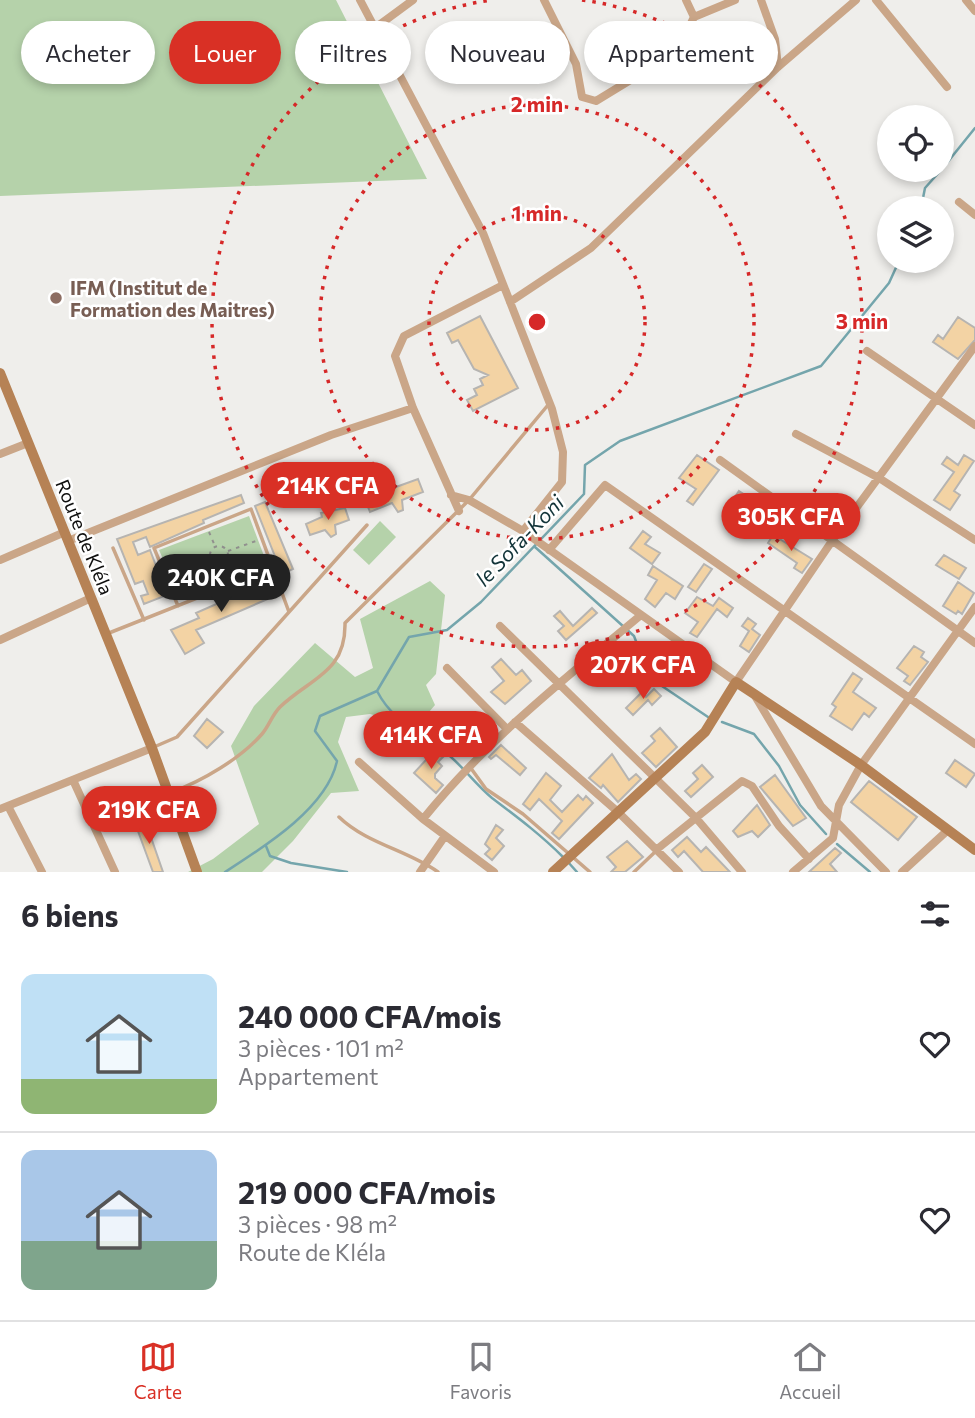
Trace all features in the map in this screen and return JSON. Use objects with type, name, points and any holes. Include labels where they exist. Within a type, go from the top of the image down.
[{"type":"street","points":[[360,0],[371,21]]},
{"type":"street","points":[[384,21],[413,0]]},
{"type":"street","points":[[544,0],[576,64],[582,97],[596,101],[623,88],[650,68],[672,63],[694,17],[735,0]]},
{"type":"street","points":[[686,0],[694,17]]},
{"type":"street","points":[[761,0],[769,21]]},
{"type":"street","points":[[778,67],[856,0]]},
{"type":"street","points":[[876,0],[947,87]]},
{"type":"street","points":[[966,0],[975,12]]},
{"type":"street","points":[[405,84],[483,233],[550,403],[563,452],[562,482],[523,531]]},
{"type":"street","points":[[510,302],[591,248],[760,84]]},
{"type":"street","points":[[959,202],[975,215]]},
{"type":"street","points":[[458,511],[413,408],[395,356],[401,339],[450,310],[503,285]]},
{"type":"street","points":[[563,862],[705,732],[831,541],[975,346]]},
{"type":"street","points":[[867,351],[975,425]]},
{"type":"street","name":"Route de Kléla","points":[[0,373],[107,634],[197,872]]},
{"type":"street","points":[[0,560],[331,435],[413,408]]},
{"type":"street","points":[[796,434],[879,478],[975,540]]},
{"type":"street","points":[[0,454],[28,443]]},
{"type":"street","points":[[720,460],[975,643]]},
{"type":"street","points":[[549,550],[605,485],[975,744]]},
{"type":"street","points":[[452,495],[470,500],[523,531],[736,682],[861,765],[975,850]]},
{"type":"street","points":[[0,640],[91,598]]},
{"type":"street","points":[[793,872],[806,866],[833,838],[838,822],[839,804],[861,765],[975,607]]},
{"type":"street","points":[[423,819],[465,769],[506,728],[641,615]]},
{"type":"street","points":[[500,626],[556,685],[696,818],[741,872]]},
{"type":"street","points":[[447,668],[506,728]]},
{"type":"street","points":[[754,694],[821,806],[886,872]]},
{"type":"street","points":[[515,722],[618,812],[679,872]]},
{"type":"street","points":[[42,872],[4,808],[152,748]]},
{"type":"street","points":[[359,762],[423,819],[494,872]]},
{"type":"street","points":[[73,780],[115,872]]},
{"type":"street","points":[[656,850],[742,781],[747,782],[806,866]]},
{"type":"street","points":[[902,872],[948,830]]},
{"type":"street","points":[[420,872],[445,836]]},
{"type":"lane","points":[[169,793],[202,781],[262,735],[279,708],[326,673],[341,654],[346,639],[345,623],[470,500],[550,403]]},
{"type":"lane","points":[[178,606],[154,548],[251,509],[289,612]]},
{"type":"lane","points":[[152,748],[177,737],[367,526]]},
{"type":"lane","points":[[113,548],[144,620]]},
{"type":"lane","points":[[107,634],[273,568]]},
{"type":"lane","points":[[465,769],[486,789],[523,814],[563,862],[590,872]]},
{"type":"lane","points":[[339,817],[351,828],[372,840],[438,872]]},
{"type":"lane","points":[[634,872],[656,850]]},
{"type":"path","points":[[166,576],[211,558],[215,547],[207,527]]},
{"type":"path","points":[[228,551],[262,539]]},
{"type":"path","points":[[215,547],[223,547],[228,551]]},
{"type":"path","points":[[223,564],[228,557],[228,551]]},
{"type":"path","points":[[228,557],[273,568]]},
{"type":"path","points":[[211,558],[214,562],[223,564]]},
{"type":"path","points":[[178,606],[214,562]]},
{"type":"path","points":[[223,564],[232,585]]},
{"type":"green space","points":[[0,0],[336,0],[347,21],[295,21],[295,84],[379,84],[427,179],[0,196]]},
{"type":"green space","points":[[249,516],[267,564],[181,600],[159,550]]},
{"type":"green space","points":[[380,521],[396,537],[369,565],[353,550]]},
{"type":"green space","points":[[430,581],[445,595],[436,674],[426,685],[435,705],[417,726],[370,714],[346,717],[338,742],[359,791],[331,793],[293,841],[262,872],[188,872],[213,859],[259,824],[231,746],[254,706],[315,643],[355,677],[373,668],[360,619]]},
{"type":"building","points":[[480,316],[518,388],[473,411],[467,400],[477,395],[474,389],[483,385],[480,379],[488,375],[474,369],[458,340],[452,343],[447,333]]},
{"type":"building","points":[[958,317],[975,328],[975,340],[958,359],[933,342],[938,335],[943,339]]},
{"type":"building","points":[[697,455],[719,470],[693,505],[687,501],[696,489],[679,478]]},
{"type":"building","points":[[964,455],[974,461],[954,491],[960,495],[950,510],[934,500],[954,472],[942,464],[947,457],[958,465]]},
{"type":"building","points":[[310,467],[313,478],[335,469],[339,480],[318,488],[320,493],[312,496],[310,492],[289,500],[285,490],[307,481],[303,470]]},
{"type":"building","points":[[418,479],[423,492],[402,500],[403,510],[398,512],[392,503],[370,512],[365,499],[386,491],[388,486],[393,484],[396,487]]},
{"type":"building","points":[[739,491],[756,502],[759,498],[780,513],[777,516],[782,520],[776,529],[759,516],[755,520],[751,518],[746,526],[725,512]]},
{"type":"building","points":[[241,495],[244,503],[150,547],[146,537],[133,542],[138,555],[150,550],[167,595],[144,604],[141,596],[148,594],[143,581],[135,584],[117,539]]},
{"type":"building","points":[[265,502],[293,569],[282,574],[255,506]]},
{"type":"building","points":[[345,508],[349,520],[335,525],[336,534],[331,537],[325,530],[310,535],[306,524],[322,517],[321,513]]},
{"type":"building","points":[[643,531],[651,537],[645,544],[660,553],[652,564],[630,548]]},
{"type":"building","points":[[773,535],[812,559],[802,573],[794,568],[797,563],[768,543]]},
{"type":"building","points":[[944,555],[966,568],[959,579],[936,565]]},
{"type":"building","points":[[704,564],[712,569],[696,592],[688,587]]},
{"type":"building","points":[[653,566],[683,586],[675,599],[666,593],[655,607],[645,599],[657,580],[648,575]]},
{"type":"building","points":[[271,580],[277,595],[196,630],[204,643],[185,654],[171,630],[199,618],[196,613]]},
{"type":"building","points":[[958,582],[974,593],[962,614],[958,611],[956,614],[943,606]]},
{"type":"building","points":[[697,597],[713,606],[719,598],[733,608],[727,617],[717,609],[697,637],[690,633],[698,622],[685,613]]},
{"type":"building","points":[[592,608],[597,613],[566,640],[558,631],[564,626],[554,616],[560,611],[573,626]]},
{"type":"building","points":[[748,618],[756,624],[752,629],[760,635],[749,652],[740,646],[749,631],[742,626]]},
{"type":"building","points":[[914,646],[924,652],[921,657],[928,662],[910,685],[904,681],[908,676],[897,668]]},
{"type":"building","points":[[610,649],[618,657],[613,662],[626,678],[618,685],[597,660]]},
{"type":"building","points":[[501,659],[516,675],[522,670],[531,681],[505,704],[491,692],[504,681],[492,667]]},
{"type":"building","points":[[853,673],[862,679],[853,692],[876,708],[869,717],[864,713],[852,730],[830,716],[836,707],[832,704]]},
{"type":"building","points":[[654,689],[661,696],[652,705],[648,700],[633,715],[626,708],[642,692],[646,697]]},
{"type":"building","points":[[207,719],[223,732],[207,748],[194,736]]},
{"type":"building","points":[[660,728],[677,747],[656,767],[642,753],[655,741],[651,736]]},
{"type":"building","points":[[501,745],[526,768],[520,775],[496,755],[491,759],[489,757]]},
{"type":"building","points":[[436,749],[444,756],[438,762],[442,766],[435,774],[435,778],[443,785],[436,793],[414,773]]},
{"type":"building","points":[[612,754],[629,780],[636,774],[641,779],[618,802],[603,785],[601,788],[589,778]]},
{"type":"building","points":[[955,760],[975,774],[966,787],[946,773]]},
{"type":"building","points":[[702,765],[713,777],[691,797],[685,791],[698,779],[693,773]]},
{"type":"building","points":[[546,773],[561,786],[550,800],[562,812],[578,795],[583,800],[586,796],[593,803],[559,839],[552,833],[562,821],[539,799],[530,810],[523,804]]},
{"type":"building","points":[[775,775],[806,818],[793,826],[760,787]]},
{"type":"building","points":[[869,781],[917,817],[898,840],[851,802]]},
{"type":"building","points":[[757,805],[770,825],[758,837],[752,831],[738,837],[733,831]]},
{"type":"building","points":[[145,820],[163,872],[153,872],[135,823]]},
{"type":"building","points":[[496,825],[503,830],[496,838],[504,846],[492,860],[485,854],[490,849],[485,844]]},
{"type":"building","points":[[687,837],[701,852],[706,847],[730,872],[703,872],[684,851],[678,857],[672,850]]},
{"type":"building","points":[[627,841],[643,857],[625,872],[611,872],[616,867],[607,857]]},
{"type":"building","points":[[835,848],[841,853],[830,864],[837,872],[809,872]]},
{"type":"waterway","name":"le Sofa-Koni","points":[[954,154],[975,128]]},
{"type":"waterway","name":"le Sofa-Koni","points":[[923,196],[925,188],[930,182]]},
{"type":"waterway","name":"le Sofa-Koni","points":[[225,872],[292,825],[321,795],[337,761],[315,731],[320,716],[377,691],[409,637],[447,630],[481,602],[584,494],[585,465],[620,441],[821,366],[889,283],[894,273]]},
{"type":"waterway","points":[[535,547],[634,636],[650,678],[708,717]]},
{"type":"waterway","points":[[377,691],[391,711],[451,757],[486,793],[563,857]]},
{"type":"waterway","points":[[722,722],[754,734],[779,766],[800,805],[826,834]]},
{"type":"waterway","points":[[837,844],[870,872]]},
{"type":"waterway","points":[[266,846],[270,856],[291,863],[347,872]]},
{"type":"waterway","points":[[568,862],[577,872]]},
{"type":"place","name":"IFM (Institut de Formation des Maitres)","points":[[56,298]]}]
